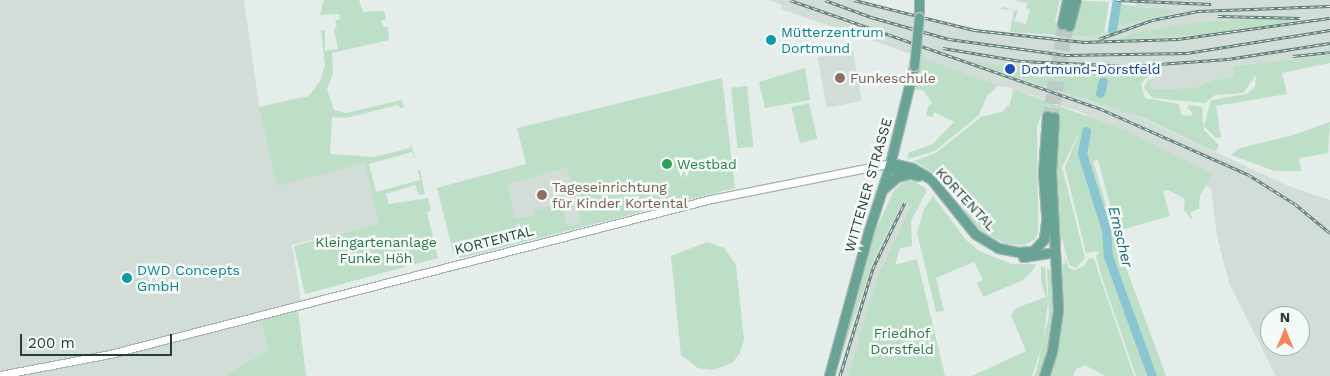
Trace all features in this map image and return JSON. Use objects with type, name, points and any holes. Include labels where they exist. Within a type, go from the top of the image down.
[{"type":"main road","name":"WITTENER STRASSE","points":[[829,376],[890,165],[914,66],[919,0]]},
{"type":"main road","points":[[1067,0],[1065,25],[1076,0]]},
{"type":"main road","points":[[1033,251],[1044,239],[1046,222],[1044,166],[1050,116],[1057,324],[1044,376]]},
{"type":"main road","name":"KORTENTAL","points":[[890,165],[910,173],[935,188],[967,230],[982,244],[1012,256],[1046,256],[1054,252]]},
{"type":"main road","name":"KORTENTAL","points":[[890,165],[912,168],[931,179],[982,240],[1006,251],[1054,252]]},
{"type":"main road","points":[[882,190],[897,177],[910,173]]},
{"type":"main road","points":[[1046,222],[1054,252]]},
{"type":"street","name":"KORTENTAL","points":[[0,375],[110,354],[711,199],[880,163],[890,165]]},
{"type":"shaded area","points":[[0,0],[244,0],[259,104],[277,185],[364,163],[379,223],[292,245],[301,302],[259,313],[268,350],[224,376],[0,376]]},
{"type":"shaded area","points":[[769,0],[862,0],[925,18],[981,29],[1033,35],[1089,37],[1143,18],[1181,10],[1137,7],[1132,0],[1330,0],[1330,55],[1233,66],[1234,77],[1213,80],[1195,88],[1153,89],[1149,83],[1156,74],[1088,78],[1087,93],[1291,187],[1330,200],[1330,376],[1276,376],[1266,356],[1310,356],[1310,306],[1260,306],[1260,344],[1229,283],[1217,236],[1211,188],[1090,132],[1086,114],[1008,87],[989,85],[923,58],[781,9],[782,5]]},
{"type":"shaded area","name":"Funkeschule","points":[[853,51],[862,101],[826,107],[818,57]]},
{"type":"shaded area","name":"Tageseinrichtung für Kinder Kortental","points":[[567,168],[581,223],[567,226],[535,216],[515,218],[506,184]]},
{"type":"shaded area","points":[[903,201],[911,206],[877,278],[848,376],[837,376],[875,256]]},
{"type":"green space","name":"Kleingartenanlage Funke Höh","points":[[324,0],[359,0],[363,12],[384,11],[386,19],[381,21],[383,27],[388,27],[389,40],[332,53],[333,74],[327,89],[334,110],[346,113],[402,100],[404,107],[400,108],[398,105],[346,118],[332,117],[330,154],[375,157],[410,148],[410,144],[418,163],[412,152],[369,164],[376,192],[420,180],[418,170],[420,170],[425,194],[419,195],[415,185],[386,194],[389,204],[428,198],[431,211],[427,212],[438,258],[305,294],[294,246],[379,223],[364,163],[277,186],[259,107],[309,96],[320,81],[325,65],[321,31],[325,30],[325,51],[338,49],[334,29],[337,28],[335,20],[340,19],[339,14],[320,15]]},
{"type":"green space","points":[[1013,0],[1060,0],[1055,22],[1064,24],[1070,0],[1109,2],[1104,32],[1090,37],[1010,32],[1014,10],[1000,9],[1003,7],[1018,11],[1014,21],[1026,24],[1030,9],[1026,8],[1027,3]]},
{"type":"green space","points":[[1118,3],[1137,7],[1181,10],[1115,27]]},
{"type":"green space","points":[[1276,18],[1299,20],[1226,32],[1119,40],[1130,34],[1197,22]]},
{"type":"green space","points":[[1330,55],[1330,63],[1282,73],[1287,94],[1216,106],[1221,137],[1216,138],[1204,126],[1211,100],[1247,94],[1255,86],[1256,75],[1243,93],[1215,95],[1205,103],[1153,98],[1144,88],[1147,81],[1155,78],[1149,83],[1153,89],[1195,88],[1213,80],[1234,77],[1233,66]]},
{"type":"green space","points":[[921,57],[998,86],[987,96],[979,115],[935,151],[908,159],[908,153],[933,144],[954,122],[934,112],[933,117],[926,116],[928,106],[932,103],[924,91],[915,89]]},
{"type":"green space","points":[[969,61],[1064,73],[1157,74],[1147,77],[1141,84],[1145,98],[1179,104],[1181,115],[1192,116],[1192,112],[1187,108],[1189,105],[1202,107],[1204,130],[1219,145],[1216,152],[1141,117]]},
{"type":"green space","points":[[805,68],[810,100],[765,108],[759,82]]},
{"type":"green space","points":[[722,78],[735,188],[461,258],[453,252],[437,188],[526,164],[517,128]],"holes":[[[567,168],[581,223],[567,226],[563,211],[549,207],[534,211],[535,216],[515,218],[507,184]]]},
{"type":"green space","points":[[747,86],[753,147],[737,148],[731,88]]},
{"type":"green space","points":[[1013,89],[1127,131],[1212,174],[1200,196],[1199,209],[1190,212],[1193,221],[1184,210],[1185,199],[1168,190],[1163,191],[1170,216],[1117,231],[1098,160],[1093,161],[1118,246],[1166,376],[1136,376],[1102,278],[1096,256],[1100,251],[1086,253],[1065,167],[1081,129],[1062,167],[1085,258],[1076,268],[1069,265],[1062,239],[1058,239],[1054,187],[1059,117],[1041,115],[1037,127],[1038,232],[1035,239],[1025,245],[1006,244],[984,233],[969,218],[946,180],[914,161],[936,153],[981,117],[1002,112],[1010,104]]},
{"type":"green space","points":[[809,103],[817,139],[800,143],[791,107]]},
{"type":"green space","points":[[1330,122],[1328,153],[1299,158],[1301,171],[1275,171],[1231,155],[1240,148],[1290,136]]},
{"type":"green space","name":"Friedhof Dorstfeld","points":[[906,180],[915,181],[927,190],[911,221],[912,246],[900,248],[895,265],[917,259],[945,376],[848,376],[877,278],[911,206],[903,201],[875,256],[835,376],[872,238],[894,190]]},
{"type":"green space","points":[[933,196],[966,240],[979,251],[1012,264],[1036,264],[1033,270],[1023,280],[983,297],[977,283],[983,280],[974,262],[936,278],[944,311],[936,312],[917,233],[924,209]]},
{"type":"green space","points":[[707,242],[724,248],[736,265],[744,339],[740,353],[732,363],[712,370],[698,368],[681,355],[671,256]]},
{"type":"green space","points":[[1064,255],[1069,268],[1074,270],[1084,266],[1089,258],[1094,259],[1134,376],[1105,376],[1085,365],[1076,369],[1073,376],[1047,376],[1062,320],[1061,265],[1065,264]]},
{"type":"green space","points":[[1041,266],[1045,268],[1048,303],[1043,343],[1032,376],[972,376],[1026,351],[1011,315],[1016,308],[1046,297],[1041,282]]},
{"type":"green space","points":[[1047,267],[1051,272],[1053,325],[1041,376],[1035,376],[1049,315]]},
{"type":"green space","points":[[298,311],[306,376],[224,376],[268,350],[261,320]]},
{"type":"waterway","name":"Emscher","points":[[1112,30],[1117,0]]},
{"type":"waterway","name":"Emscher","points":[[1100,93],[1103,81]]},
{"type":"waterway","name":"Emscher","points":[[1086,131],[1082,153],[1106,230],[1108,256],[1152,376]]},
{"type":"tunnel","points":[[1047,116],[1062,24]]},
{"type":"tunnel","points":[[1054,117],[1069,26]]},
{"type":"railway","points":[[790,0],[1101,109],[1249,175],[1295,204],[1330,233]]},
{"type":"railway","points":[[825,0],[871,17],[949,39],[1066,55],[1187,53],[1330,30]]},
{"type":"railway","points":[[854,0],[974,30],[1084,42],[1178,39],[1330,18]]},
{"type":"railway","points":[[1117,0],[1211,4]]},
{"type":"railway","points":[[1099,39],[1152,20],[1198,11],[1330,6]]},
{"type":"railway","points":[[1218,16],[1300,18]]},
{"type":"railway","points":[[943,48],[1021,61],[1131,66],[1228,59],[1330,43]]},
{"type":"railway","points":[[1293,56],[1330,52]]},
{"type":"railway","points":[[840,376],[873,268],[905,202]]},
{"type":"place","name":"Mütterzentrum Dortmund","points":[[771,40]]},
{"type":"place","name":"Dortmund-Dorstfeld","points":[[1010,69]]},
{"type":"place","name":"Funkeschule","points":[[840,78]]},
{"type":"place","name":"Westbad","points":[[667,164]]},
{"type":"place","name":"Tageseinrichtung für Kinder Kortental","points":[[542,195]]},
{"type":"place","name":"DWD Concepts GmbH","points":[[127,278]]}]
